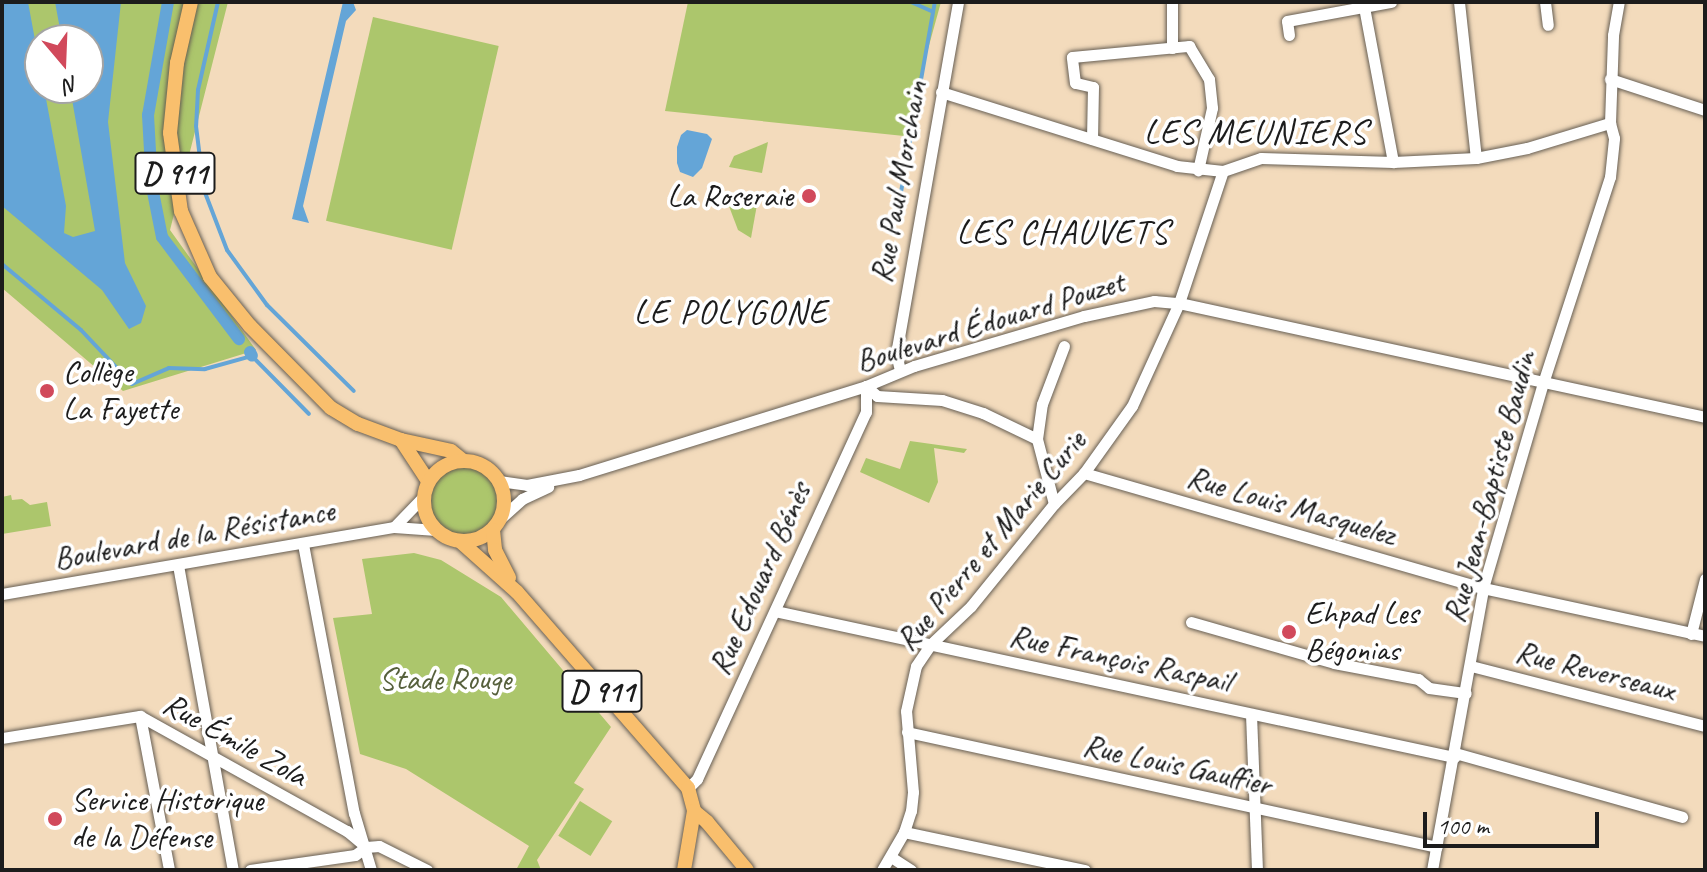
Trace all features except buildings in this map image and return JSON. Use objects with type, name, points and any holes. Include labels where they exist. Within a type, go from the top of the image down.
[{"type":"main road","name":"D 911","points":[[191,2],[177,63],[170,133],[181,211],[210,277],[283,362],[331,408],[358,424],[401,440],[451,451],[462,460]]},
{"type":"main road","points":[[401,440],[428,481]]},
{"type":"main road","points":[[462,460],[482,464],[499,481],[504,496],[496,524],[473,541],[461,542],[436,530],[424,509],[423,497],[428,481],[437,470],[462,460]]},
{"type":"main road","name":"D 911","points":[[496,524],[498,558],[517,592]]},
{"type":"main road","name":"D 911","points":[[461,542],[517,592],[688,788],[694,811],[707,822],[742,868]]},
{"type":"main road","points":[[684,870],[694,811]]},
{"type":"street","name":"Rue Paul Morchain","points":[[900,370],[896,354],[958,2]]},
{"type":"street","points":[[1172,2],[1172,48]]},
{"type":"street","points":[[1289,35],[1287,21],[1391,2]]},
{"type":"street","points":[[1459,2],[1476,158]]},
{"type":"street","points":[[1545,2],[1548,25]]},
{"type":"street","name":"Rue Jean-Baptiste Baudin","points":[[1432,870],[1483,588],[1543,383],[1610,177],[1614,138],[1610,123],[1610,79],[1619,2]]},
{"type":"street","points":[[1364,7],[1393,162]]},
{"type":"street","points":[[1092,139],[1093,87],[1075,83],[1072,57],[1189,46],[1209,79],[1212,117],[1198,170]]},
{"type":"street","points":[[1610,79],[1705,110]]},
{"type":"street","points":[[941,92],[1198,170],[1223,171],[1261,158],[1393,162],[1476,158],[1527,148],[1610,123]]},
{"type":"street","name":"Rue Pierre et Marie Curie","points":[[882,870],[904,832],[913,792],[907,732],[908,690],[916,666],[931,644],[971,606],[1054,504],[1084,473],[1132,406],[1179,303],[1223,171]]},
{"type":"street","name":"Boulevard Édouard Pouzet","points":[[496,524],[522,499],[579,475],[866,386],[900,370],[1120,307],[1154,301],[1179,303],[1543,383],[1578,387],[1705,417]]},
{"type":"street","points":[[1054,504],[1037,439],[1042,404],[1064,346]]},
{"type":"street","points":[[866,386],[877,396],[955,404],[983,413],[1037,439]]},
{"type":"street","name":"Rue Edouard Bénès","points":[[688,788],[697,779],[866,412],[866,386]]},
{"type":"street","name":"Rue Louis Masquelez","points":[[1084,473],[1483,588],[1705,636]]},
{"type":"street","name":"Boulevard Édouard Pouzet","points":[[499,481],[527,485],[579,475]]},
{"type":"street","points":[[394,527],[423,497]]},
{"type":"street","name":"Boulevard de la Résistance","points":[[2,594],[394,527],[436,530]]},
{"type":"street","points":[[303,544],[354,813],[371,870]]},
{"type":"street","points":[[178,565],[233,870]]},
{"type":"street","points":[[1691,634],[1705,579]]},
{"type":"street","name":"Rue François Raspail","points":[[775,611],[1454,755],[1682,817]]},
{"type":"street","points":[[1191,622],[1334,663],[1418,679],[1429,688],[1466,693]]},
{"type":"street","name":"Rue Reverseaux","points":[[1471,666],[1705,726]]},
{"type":"street","points":[[1251,714],[1257,870]]},
{"type":"street","points":[[140,716],[169,870]]},
{"type":"street","name":"Rue Émile Zola","points":[[2,738],[140,716],[347,831],[366,847],[379,846],[427,870]]},
{"type":"street","name":"Rue Louis Gauffier","points":[[907,732],[1437,847]]},
{"type":"street","points":[[904,832],[1085,870]]},
{"type":"street","points":[[250,870],[355,855],[366,847]]},
{"type":"street","points":[[891,857],[911,870]]},
{"type":"green space","points":[[2,2],[228,2],[170,230],[256,350],[123,391],[2,288]]},
{"type":"green space","points":[[688,2],[941,2],[904,136],[665,111]]},
{"type":"green space","points":[[373,17],[499,46],[452,250],[326,221]]},
{"type":"green space","points":[[768,142],[762,173],[729,167],[734,156]]},
{"type":"green space","points":[[724,193],[758,199],[751,238],[738,230]]},
{"type":"green space","points":[[910,441],[967,449],[964,453],[934,448],[938,482],[929,503],[860,472],[866,458],[900,469]]},
{"type":"green space","points":[[462,466],[481,472],[491,482],[497,501],[491,520],[481,530],[462,536],[443,530],[433,520],[427,501],[433,482],[443,472]]},
{"type":"green space","points":[[11,495],[12,500],[22,499],[30,505],[47,502],[51,526],[2,534],[2,497]]},
{"type":"green space","name":"Stade Rouge","points":[[414,553],[441,560],[501,597],[611,727],[574,783],[584,789],[537,860],[541,870],[516,870],[529,846],[406,769],[360,754],[333,618],[372,614],[362,559]]},
{"type":"green space","points":[[580,801],[612,821],[590,856],[558,836]]},
{"type":"water","points":[[2,2],[28,2],[32,24],[24,24],[24,104],[47,104],[66,206],[64,233],[73,237],[95,231],[73,104],[104,104],[104,24],[59,24],[55,2],[121,2],[108,122],[125,263],[146,306],[141,323],[129,329],[102,290],[2,206]]},
{"type":"water","points":[[343,2],[353,2],[356,10],[346,21],[303,206],[309,223],[292,219]]},
{"type":"water","points":[[687,130],[707,134],[712,139],[702,168],[693,177],[680,172],[677,163],[677,147],[681,135]]},
{"type":"waterway","points":[[168,2],[148,115],[152,187],[162,237],[239,339]]},
{"type":"waterway","points":[[218,2],[198,90],[196,126],[204,190],[227,250],[267,305],[354,391]]},
{"type":"waterway","points":[[911,2],[933,12]]},
{"type":"waterway","points":[[901,192],[935,2]]},
{"type":"waterway","points":[[2,264],[81,330],[132,384],[169,368],[205,369],[252,356],[309,414]]},
{"type":"waterway","points":[[250,352],[252,356]]},
{"type":"place","name":"La Roseraie","points":[[809,196]]},
{"type":"place","name":"Collège La Fayette","points":[[47,391]]},
{"type":"place","name":"Ehpad Les Bégonias","points":[[1289,632]]},
{"type":"place","name":"Service Historique de la Défense","points":[[55,819]]},
{"type":"district","name":"LES MEUNIERS","points":[[1256,132]]},
{"type":"district","name":"LES CHAUVETS","points":[[1063,232]]},
{"type":"district","name":"LE POLYGONE","points":[[731,312]]}]
